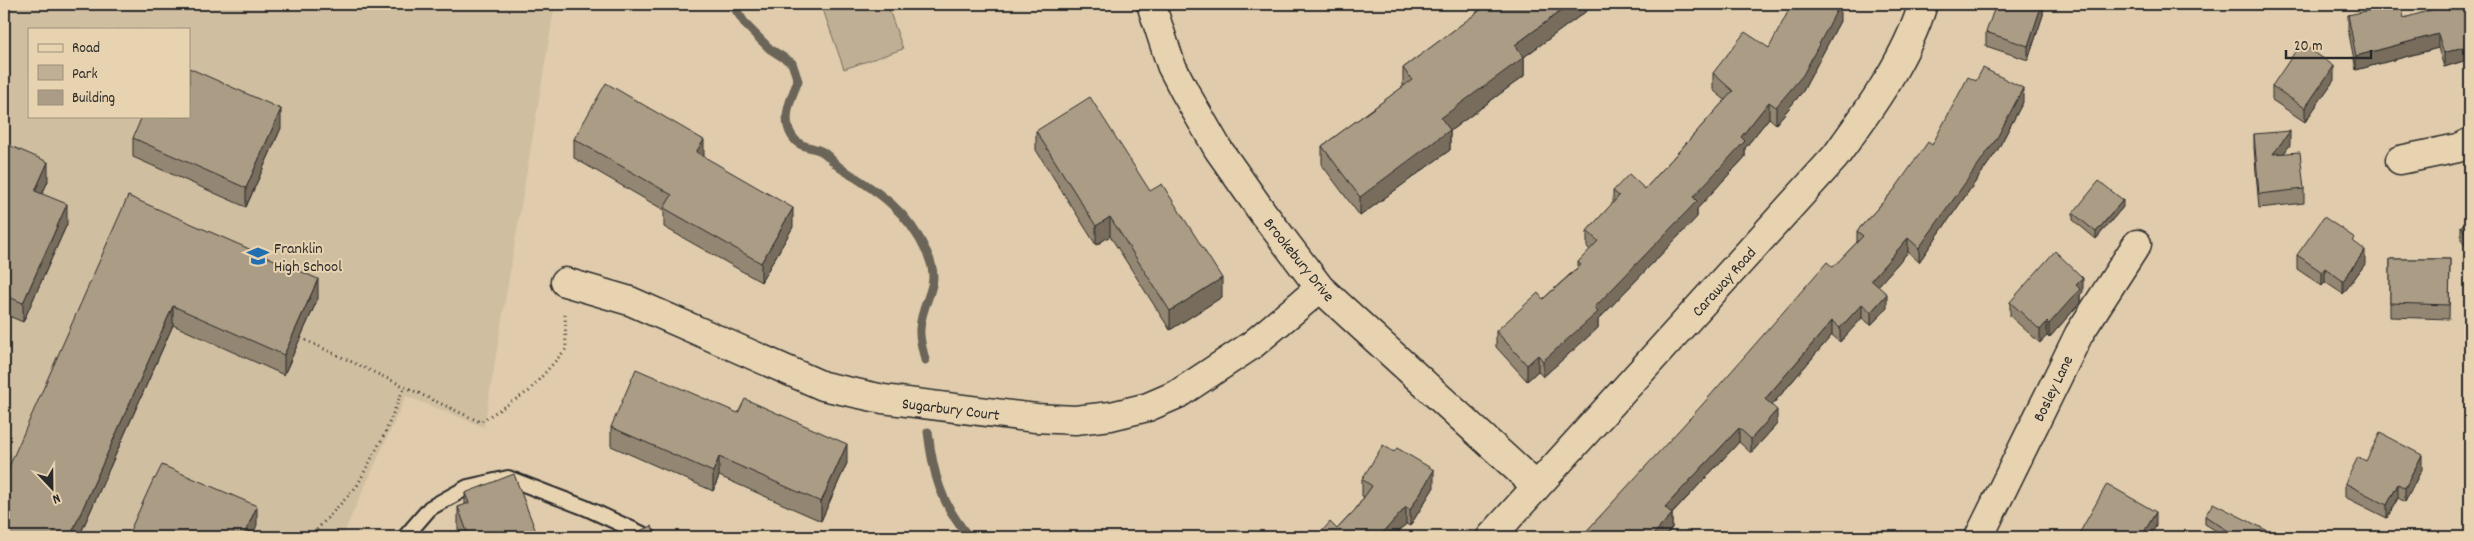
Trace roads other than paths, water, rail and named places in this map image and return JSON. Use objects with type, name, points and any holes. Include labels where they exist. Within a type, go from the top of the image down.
[{"type":"street","name":"Brookebury Drive","points":[[1151,4],[1171,65],[1209,133],[1263,213],[1320,288],[1536,486]]},
{"type":"street","name":"Caraway Road","points":[[1491,537],[1835,157],[1873,103],[1903,52],[1923,4]]},
{"type":"street","points":[[2400,160],[2458,148],[2470,142]]},
{"type":"street","name":"Bosley Lane","points":[[1979,537],[2079,334],[2136,244]]},
{"type":"street","name":"Sugarbury Court","points":[[565,282],[630,301],[823,386],[883,399],[1036,418],[1075,420],[1111,416],[1148,407],[1178,394],[1252,345],[1320,288]]},
{"type":"lane","points":[[406,537],[430,508],[468,487],[508,478],[586,508],[650,537]]},
{"type":"waterway","points":[[732,4],[746,25],[770,49],[792,63],[798,81],[788,108],[787,123],[795,140],[802,145],[824,153],[839,167],[880,195],[902,214],[919,238],[927,253],[933,275],[920,329],[925,360]]},
{"type":"waterway","points":[[928,432],[940,488],[951,513],[969,537]]},
{"type":"place","name":"Franklin High School","points":[[258,256]]}]
